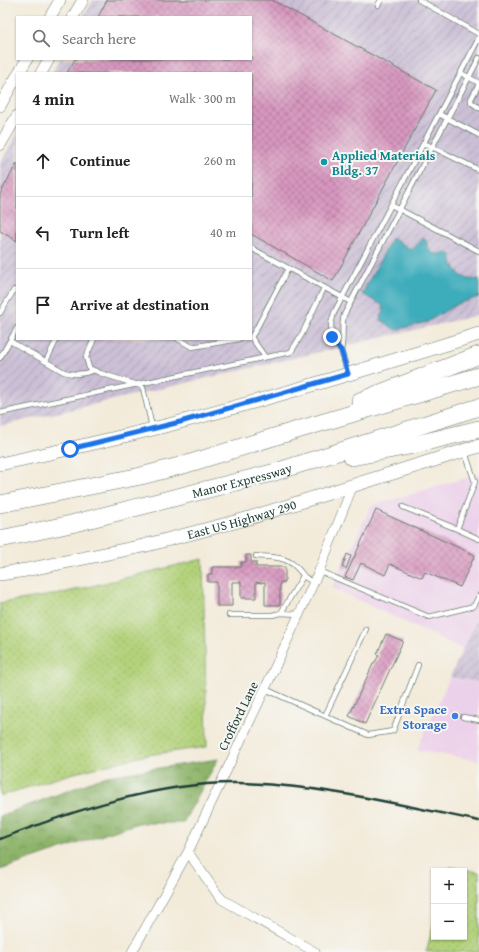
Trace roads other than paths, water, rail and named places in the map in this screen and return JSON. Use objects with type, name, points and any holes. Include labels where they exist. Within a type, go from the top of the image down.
[{"type":"highway","points":[[276,436],[351,404],[479,354]]},
{"type":"highway","points":[[0,504],[141,476],[187,464],[479,376]]},
{"type":"highway","name":"Manor Expressway","points":[[0,539],[72,524],[272,473],[479,407]]},
{"type":"highway","points":[[272,473],[409,446],[479,429]]},
{"type":"main road","points":[[0,464],[153,429],[348,374],[479,334]]},
{"type":"main road","name":"East US Highway 290","points":[[0,574],[142,546],[246,519],[479,446]]},
{"type":"street","points":[[51,16],[60,0]]},
{"type":"street","points":[[74,16],[83,0]]},
{"type":"street","points":[[20,72],[26,60]]},
{"type":"street","points":[[42,72],[48,60]]},
{"type":"street","points":[[0,106],[16,78]]},
{"type":"street","points":[[0,145],[16,118]]},
{"type":"street","name":"Crofford Lane","points":[[132,952],[188,852],[266,688],[319,571],[353,485]]},
{"type":"street","points":[[188,852],[223,900],[315,952]]},
{"type":"lane","points":[[378,5],[381,0]]},
{"type":"lane","points":[[419,0],[479,34]]},
{"type":"lane","points":[[348,374],[341,350],[334,343],[332,337],[331,324],[334,313],[479,38]]},
{"type":"lane","points":[[341,350],[343,342],[342,323],[344,315],[479,58]]},
{"type":"lane","points":[[461,73],[479,84],[471,99],[471,102],[479,108]]},
{"type":"lane","points":[[439,114],[479,135]]},
{"type":"lane","points":[[424,142],[479,170]]},
{"type":"lane","points":[[391,205],[479,251]]},
{"type":"lane","points":[[252,249],[351,302]]},
{"type":"lane","points":[[252,335],[288,269]]},
{"type":"lane","points":[[0,413],[136,383],[291,352],[295,347],[324,288]]},
{"type":"lane","points":[[0,313],[14,290]]},
{"type":"lane","points":[[0,358],[16,330]]},
{"type":"lane","points":[[252,338],[265,357]]},
{"type":"lane","points":[[46,361],[56,340]]},
{"type":"lane","points":[[94,340],[86,356],[87,364],[92,370],[136,383],[143,388],[153,429]]},
{"type":"lane","points":[[180,340],[192,347],[233,340]]},
{"type":"lane","points":[[10,341],[64,372],[73,375],[85,374],[92,370]]},
{"type":"lane","points":[[456,529],[475,482],[464,451]]},
{"type":"lane","points":[[403,507],[479,539]]},
{"type":"lane","points":[[256,556],[287,560],[295,566],[302,576],[314,582]]},
{"type":"lane","points":[[319,571],[429,617],[474,606],[479,596]]},
{"type":"lane","points":[[281,613],[302,576]]},
{"type":"lane","points":[[229,615],[272,615],[281,613],[300,614]]},
{"type":"lane","points":[[325,716],[366,629]]},
{"type":"lane","points":[[266,688],[368,735],[394,731],[418,665]]},
{"type":"lane","points":[[463,717],[479,720]]},
{"type":"water","points":[[392,238],[412,250],[424,238],[428,247],[434,254],[441,254],[445,252],[451,255],[454,266],[459,274],[468,279],[479,279],[479,297],[457,304],[427,322],[396,330],[380,319],[384,311],[382,305],[362,294]]},
{"type":"railway","points":[[0,839],[56,818],[116,800],[177,787],[207,784],[267,784],[328,791],[479,821]]},
{"type":"place","name":"Applied Materials Bldg. 37","points":[[324,162]]},
{"type":"place","name":"Extra Space Storage","points":[[455,716]]}]
